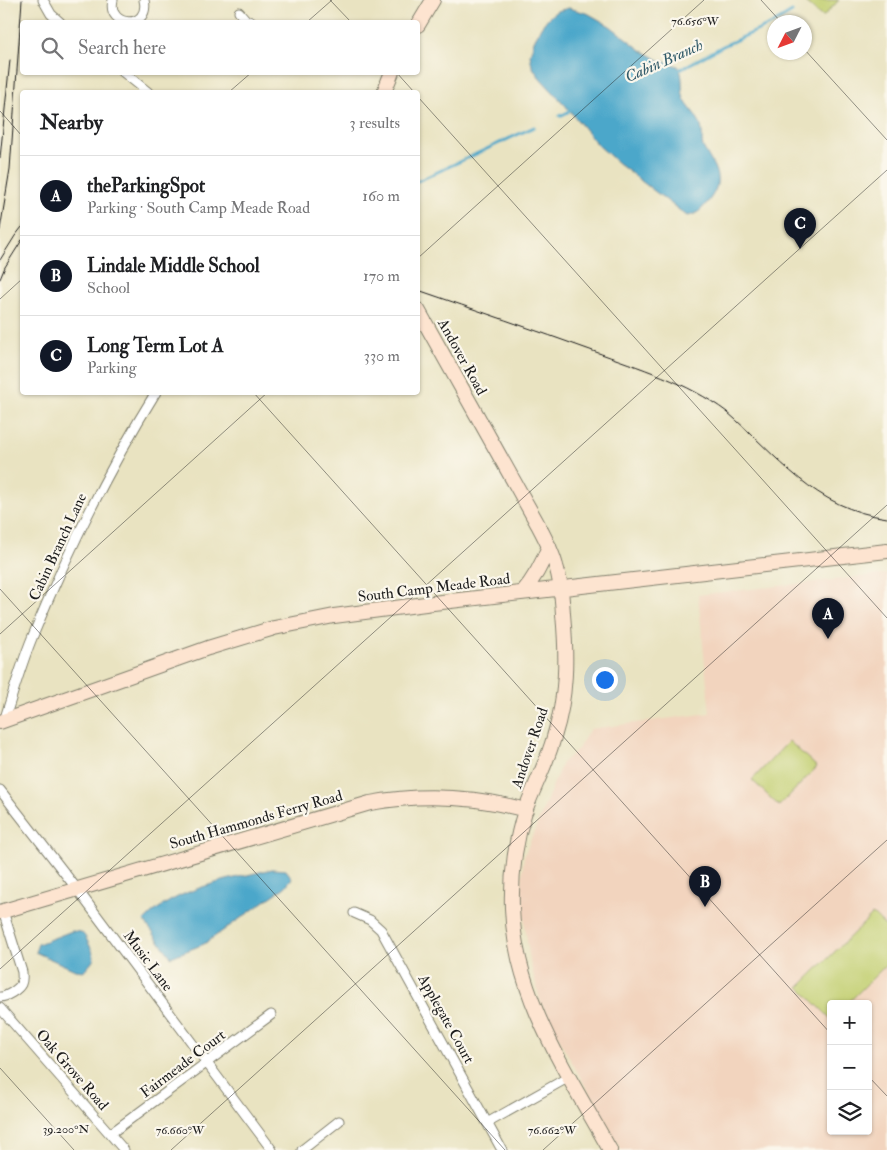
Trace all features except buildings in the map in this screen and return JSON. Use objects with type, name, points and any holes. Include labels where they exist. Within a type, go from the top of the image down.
[{"type":"main road","points":[[420,23],[433,0]]},
{"type":"main road","points":[[385,90],[391,75]]},
{"type":"main road","name":"Andover Road","points":[[420,314],[549,546],[557,567],[561,589],[566,650],[566,680],[561,712],[547,759],[526,810],[513,870],[512,908],[515,940],[522,972],[535,1012],[610,1150]]},
{"type":"main road","points":[[522,593],[534,579],[549,546]]},
{"type":"main road","name":"South Camp Meade Road","points":[[2,722],[208,648],[274,628],[334,616],[887,550]]},
{"type":"main road","name":"South Hammonds Ferry Road","points":[[2,911],[370,804],[395,799],[456,797],[526,810]]},
{"type":"street","points":[[43,0],[50,14],[58,20]]},
{"type":"street","points":[[113,0],[112,9],[116,20]]},
{"type":"street","points":[[135,20],[138,19],[144,10],[144,0]]},
{"type":"street","points":[[239,12],[246,20]]},
{"type":"street","points":[[127,75],[146,90]]},
{"type":"street","name":"Cabin Branch Lane","points":[[2,722],[31,640],[78,532],[129,435],[154,395]]},
{"type":"street","name":"Music Lane","points":[[0,790],[77,889],[272,1150]]},
{"type":"street","points":[[0,997],[4,997],[21,986],[22,980],[22,972],[2,911]]},
{"type":"street","name":"Applegate Court","points":[[354,913],[370,920],[381,930],[502,1150]]},
{"type":"street","name":"Oak Grove Road","points":[[0,1008],[124,1150]]},
{"type":"street","name":"Fairmeade Court","points":[[110,1134],[271,1015]]},
{"type":"street","points":[[487,1122],[569,1077]]},
{"type":"street","points":[[302,1150],[339,1121]]},
{"type":"shaded area","points":[[887,574],[887,1150],[621,1150],[541,1003],[530,962],[521,888],[524,856],[562,763],[578,749],[590,729],[710,713],[698,595]]},
{"type":"green space","points":[[803,0],[839,0],[824,16],[820,15]]},
{"type":"green space","points":[[789,741],[817,767],[779,806],[752,780]]},
{"type":"green space","points":[[873,914],[887,928],[887,964],[851,1000],[827,1000],[827,1015],[799,987]]},
{"type":"water","points":[[569,8],[589,14],[610,26],[641,50],[659,60],[678,66],[681,74],[684,99],[699,121],[703,147],[712,162],[717,176],[716,189],[698,212],[687,216],[619,164],[597,144],[540,78],[532,66],[530,55],[541,27],[557,11]]},
{"type":"water","points":[[272,869],[286,870],[292,878],[285,887],[204,944],[171,957],[144,921],[157,909],[172,900],[204,886]]},
{"type":"water","points":[[72,931],[83,934],[94,957],[84,971],[75,970],[35,952],[38,944]]},
{"type":"waterway","name":"Cabin Branch","points":[[787,15],[792,12]]},
{"type":"waterway","name":"Cabin Branch","points":[[677,71],[723,46],[767,26]]},
{"type":"waterway","name":"Cabin Branch","points":[[560,116],[572,110]]},
{"type":"waterway","name":"Cabin Branch","points":[[420,180],[534,127]]},
{"type":"tram line","points":[[21,20],[22,0]]},
{"type":"tram line","points":[[0,230],[10,169],[20,28]]},
{"type":"tram line","points":[[0,158],[10,60]]},
{"type":"tram line","points":[[0,260],[20,230]]},
{"type":"tram line","points":[[0,279],[20,243]]},
{"type":"tram line","points":[[420,291],[628,363],[696,392],[727,412],[781,463],[818,492],[838,504],[887,518]]},
{"type":"place","name":"Long Term Lot A","points":[[800,249]]},
{"type":"place","name":"theParkingSpot","points":[[828,639]]},
{"type":"place","name":"Lindale Middle School","points":[[705,907]]}]
